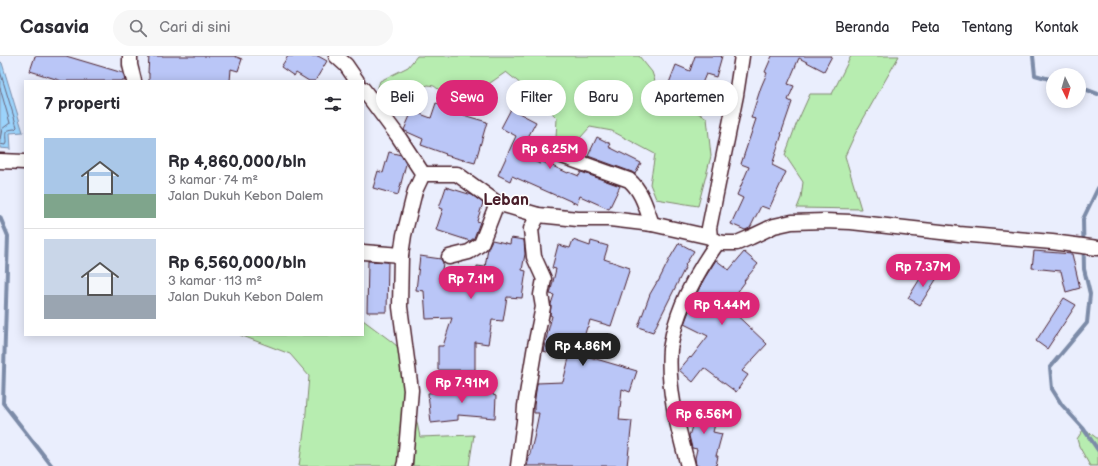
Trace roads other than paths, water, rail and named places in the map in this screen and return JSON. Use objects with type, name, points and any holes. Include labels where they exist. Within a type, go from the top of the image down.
[{"type":"street","points":[[130,56],[134,80]]},
{"type":"street","points":[[336,56],[346,65],[356,80]]},
{"type":"street","points":[[688,466],[679,432],[671,391],[670,348],[683,302],[714,239],[709,228],[736,95],[742,56]]},
{"type":"street","points":[[364,89],[424,174]]},
{"type":"street","points":[[545,150],[629,180],[640,192],[652,224]]},
{"type":"street","points":[[0,161],[24,162]]},
{"type":"street","points":[[424,174],[457,174],[497,203],[538,214],[578,219],[610,219],[652,224],[714,239],[724,243],[737,243],[774,226],[792,222],[826,221],[851,222],[1098,248]]},
{"type":"street","points":[[404,466],[411,390],[400,307],[401,255],[404,235],[415,191],[424,174]]},
{"type":"street","points":[[449,257],[469,252],[481,244],[497,203]]},
{"type":"street","points":[[518,466],[525,406],[543,306],[541,295],[544,278],[534,257],[531,229],[538,214]]},
{"type":"street","points":[[364,252],[401,255]]},
{"type":"water","points":[[0,61],[2,63],[23,132],[10,133],[11,149],[0,148]]},
{"type":"waterway","points":[[1033,56],[1035,75],[1046,78]]},
{"type":"waterway","points":[[1086,90],[1098,94]]},
{"type":"waterway","points":[[1098,188],[1083,219],[1084,269],[1090,294],[1087,323],[1050,367],[1052,389],[1062,405],[1083,428],[1098,450]]},
{"type":"waterway","points":[[0,217],[8,236],[3,403],[52,466]]},
{"type":"district","name":"Leban","points":[[506,199]]}]
